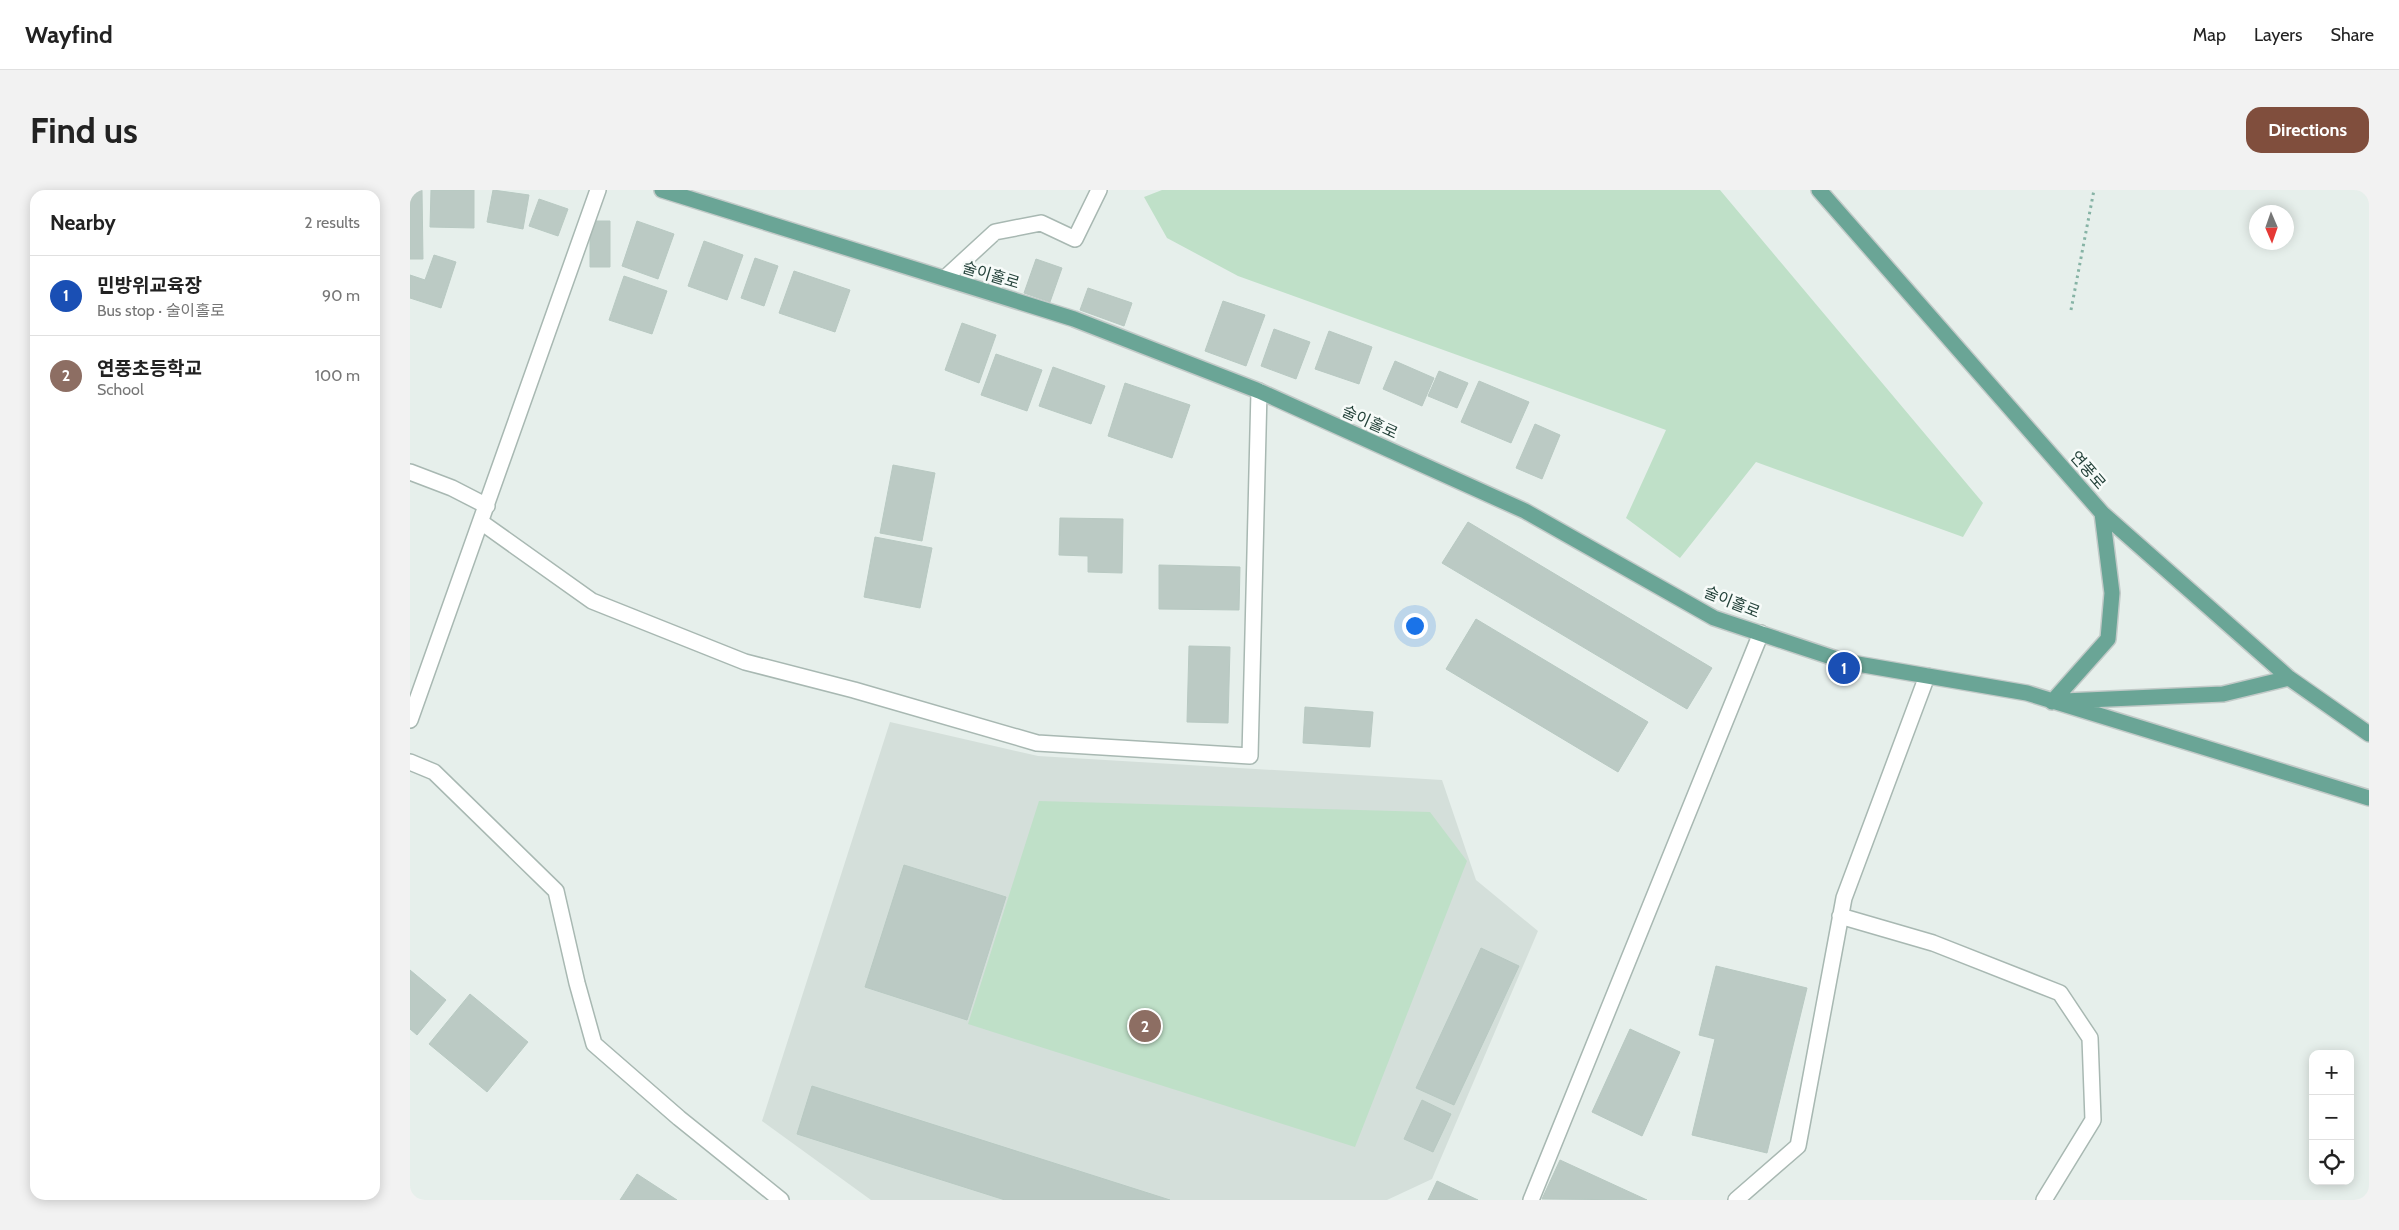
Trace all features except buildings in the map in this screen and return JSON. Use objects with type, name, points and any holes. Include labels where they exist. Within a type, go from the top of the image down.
[{"type":"main road","name":"술이홀로","points":[[662,190],[1074,319],[1259,390],[1524,511],[1714,618],[1846,662],[2027,693],[2369,798]]},
{"type":"main road","name":"연풍로","points":[[1819,190],[2102,513],[2289,678],[2369,734]]},
{"type":"main road","points":[[2052,702],[2108,639],[2112,593],[2102,513]]},
{"type":"main road","points":[[2052,702],[2223,694],[2289,678]]},
{"type":"street","points":[[410,720],[598,190]]},
{"type":"street","points":[[945,278],[995,232],[1041,223],[1075,239],[1099,190]]},
{"type":"street","points":[[481,522],[592,602],[745,662],[854,690],[1037,742],[1250,756],[1259,390]]},
{"type":"street","points":[[410,472],[452,488],[487,506]]},
{"type":"street","points":[[1531,1200],[1761,633]]},
{"type":"street","points":[[1736,1200],[1798,1146],[1844,898],[1927,676]]},
{"type":"street","points":[[410,762],[434,772],[556,891],[577,983],[594,1044],[679,1118],[782,1200]]},
{"type":"street","points":[[1840,916],[1933,943],[2060,993],[2090,1038],[2093,1120],[2044,1200]]},
{"type":"path","points":[[2072,310],[2094,190]]},
{"type":"shaded area","points":[[890,722],[1038,756],[1442,780],[1476,880],[1538,931],[1432,1179],[1387,1200],[871,1200],[762,1121]]},
{"type":"green space","points":[[1162,190],[1720,190],[1983,503],[1963,537],[1756,462],[1680,558],[1626,518],[1666,430],[1238,276],[1167,238],[1144,197]]},
{"type":"green space","points":[[1039,801],[1430,812],[1467,861],[1355,1147],[968,1024]]},
{"type":"place","name":"민방위교육장","points":[[1844,668]]},
{"type":"place","name":"연풍초등학교","points":[[1145,1026]]}]
